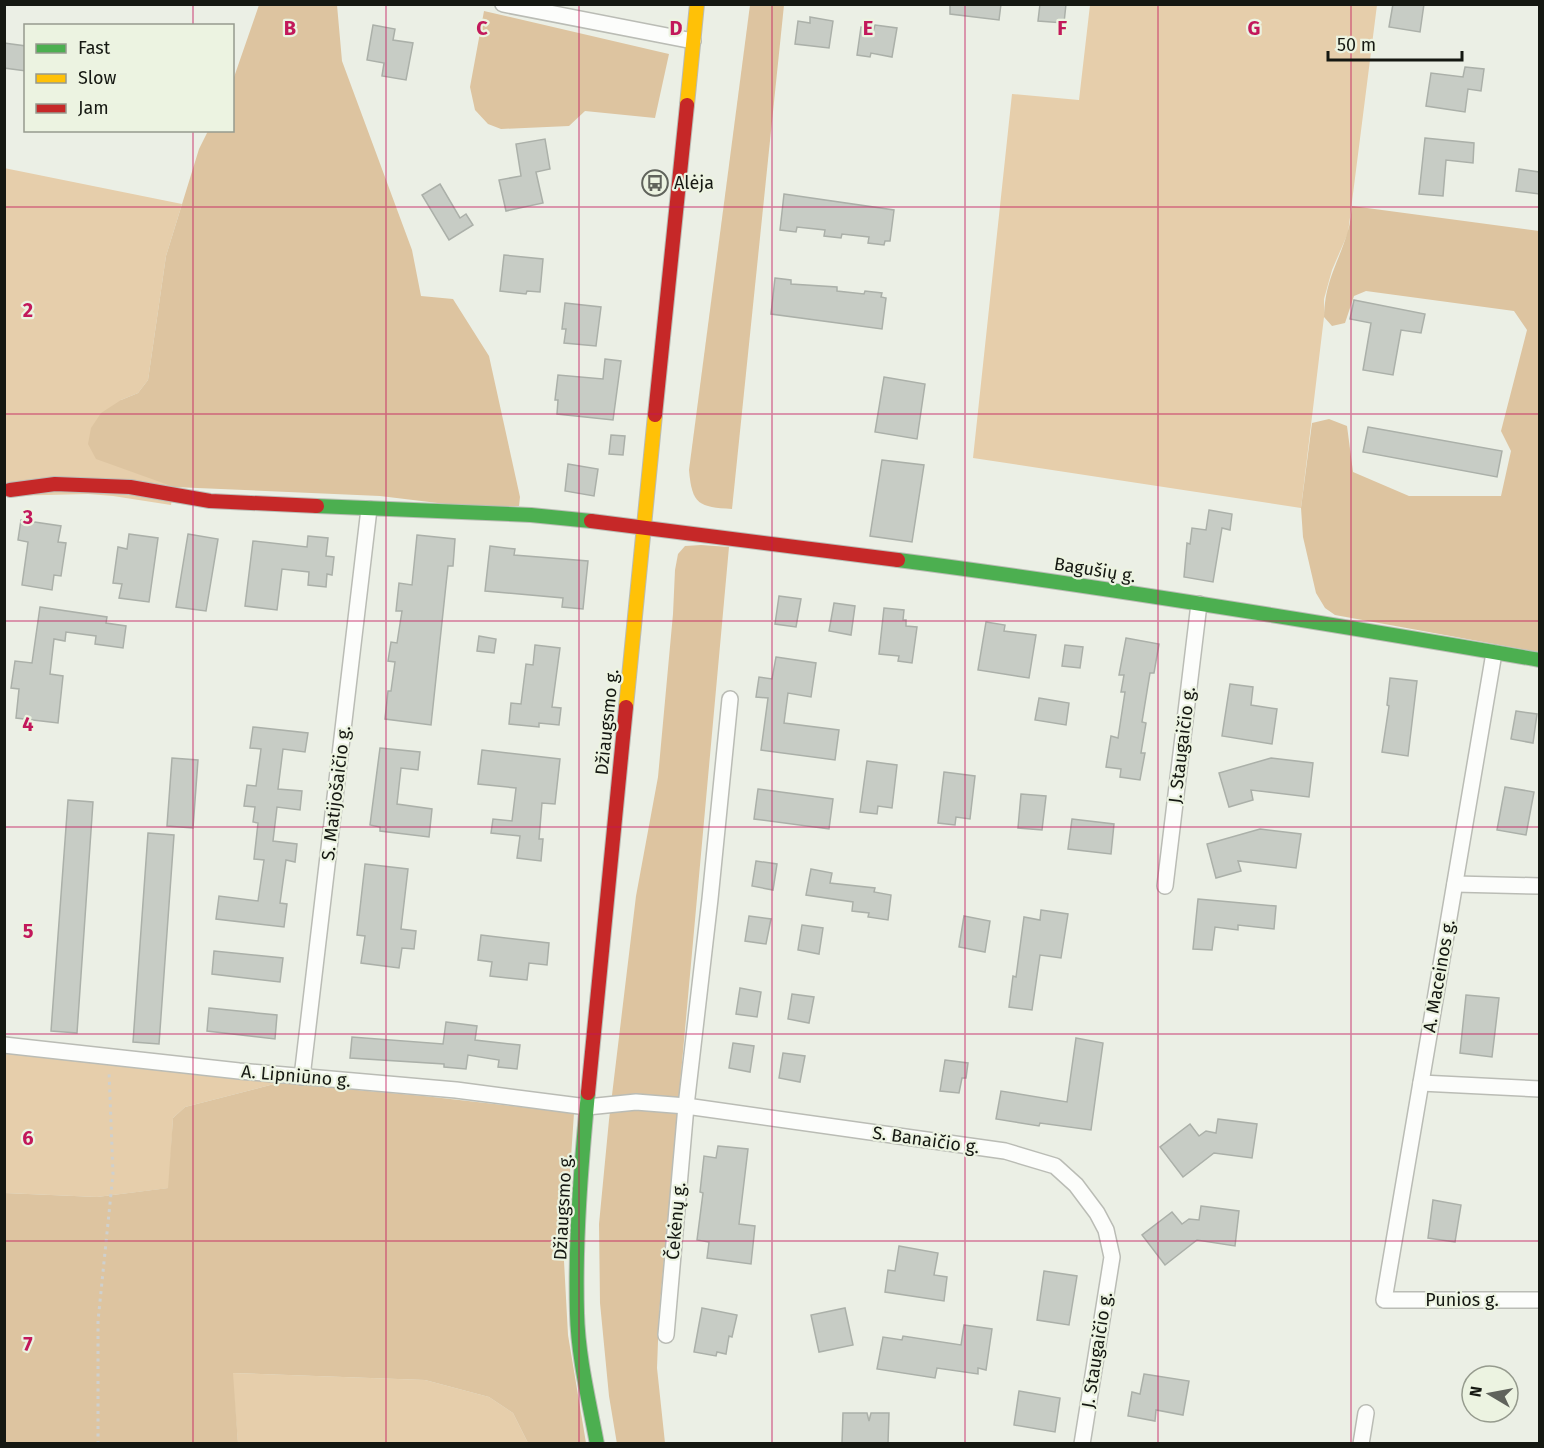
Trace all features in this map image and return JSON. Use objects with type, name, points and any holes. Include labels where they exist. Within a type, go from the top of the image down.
[{"type":"street","points":[[503,4],[693,41]]},
{"type":"street","name":"Džiaugsmo g.","points":[[597,1443],[585,1381],[577,1315],[577,1236],[587,1107],[697,4]]},
{"type":"street","name":"Bagušių g.","points":[[10,490],[55,484],[130,487],[210,501],[531,515],[644,527],[997,573],[1308,620],[1539,660]]},
{"type":"street","name":"S. Matijošaičio g.","points":[[302,1077],[369,509]]},
{"type":"street","name":"J. Staugaičio g.","points":[[1165,886],[1199,604]]},
{"type":"street","name":"A. Maceinos g.","points":[[1384,1300],[1494,653]]},
{"type":"street","points":[[686,1106],[709,910],[730,699]]},
{"type":"street","points":[[1455,884],[1539,886]]},
{"type":"street","name":"A. Lipniūno g.","points":[[4,1045],[302,1077],[456,1090],[587,1107]]},
{"type":"street","points":[[1421,1083],[1539,1089]]},
{"type":"street","name":"S. Banaičio g.","points":[[587,1107],[636,1102],[686,1106],[1005,1151],[1055,1166],[1076,1185],[1097,1213],[1106,1230],[1112,1257]]},
{"type":"street","name":"Čekėnų g.","points":[[666,1335],[686,1106]]},
{"type":"street","name":"J. Staugaičio g.","points":[[1082,1443],[1112,1257]]},
{"type":"street","name":"Punios g.","points":[[1384,1300],[1539,1300]]},
{"type":"street","points":[[1361,1443],[1366,1413]]},
{"type":"path","points":[[98,1443],[98,1321],[113,1174],[109,1056]]},
{"type":"shaded area","points":[[259,5],[337,5],[342,61],[412,250],[421,296],[453,299],[489,356],[520,497],[519,506],[479,508],[380,496],[174,487],[96,459],[88,444],[91,428],[101,413],[121,400],[138,393],[148,380],[166,256],[199,149],[208,132],[234,132],[234,77]]},
{"type":"shaded area","points":[[750,5],[784,5],[732,509],[712,507],[699,502],[692,491],[689,470]]},
{"type":"shaded area","points":[[1090,5],[1377,5],[1348,233],[1332,270],[1324,299],[1324,317],[1301,508],[973,458],[1012,94],[1079,100]]},
{"type":"shaded area","points":[[484,11],[669,54],[655,118],[585,111],[569,126],[501,129],[488,124],[475,110],[470,87]]},
{"type":"shaded area","points":[[4,168],[182,204],[166,256],[148,380],[138,393],[121,400],[174,487],[171,505],[88,494],[5,496]]},
{"type":"shaded area","points":[[1352,206],[1539,231],[1539,652],[1335,615],[1325,608],[1316,593],[1303,537],[1301,508],[1312,423],[1329,419],[1347,426],[1353,472],[1409,496],[1501,496],[1511,451],[1501,431],[1527,330],[1514,311],[1366,291],[1354,296],[1345,323],[1332,326],[1324,317],[1325,304],[1332,274],[1348,231]]},
{"type":"shaded area","points":[[685,546],[729,547],[659,1315],[657,1368],[665,1443],[617,1444],[609,1396],[600,1303],[599,1224],[636,896],[658,777],[675,570],[678,554]]},
{"type":"shaded area","points":[[5,1051],[278,1083],[185,1107],[173,1118],[169,1188],[97,1197],[5,1193]]},
{"type":"shaded area","points":[[278,1083],[574,1113],[564,1261],[568,1335],[586,1443],[528,1443],[513,1413],[489,1397],[425,1380],[233,1373],[238,1443],[5,1444],[5,1193],[97,1197],[168,1188],[173,1118],[185,1107]]},
{"type":"shaded area","points":[[232,1373],[425,1380],[489,1397],[513,1413],[528,1443],[238,1443]]},
{"type":"building","points":[[950,4],[1001,4],[999,20],[950,14]]},
{"type":"building","points":[[1040,4],[1066,4],[1064,23],[1038,21]]},
{"type":"building","points":[[1393,4],[1424,4],[1420,32],[1389,27]]},
{"type":"building","points":[[810,17],[833,21],[829,48],[795,44],[798,21],[810,23]]},
{"type":"building","points":[[373,25],[395,29],[393,40],[413,43],[406,80],[382,76],[384,63],[367,60]]},
{"type":"building","points":[[875,25],[897,28],[892,57],[871,53],[870,57],[857,55],[861,27],[874,29]]},
{"type":"building","points":[[4,43],[24,46],[24,71],[4,68]]},
{"type":"building","points":[[1465,67],[1484,69],[1481,91],[1468,89],[1465,112],[1426,106],[1431,73],[1463,77]]},
{"type":"building","points":[[1425,138],[1474,143],[1473,163],[1446,160],[1443,196],[1419,194]]},
{"type":"building","points":[[545,139],[550,169],[536,172],[543,203],[506,211],[499,180],[521,176],[516,144]]},
{"type":"building","points":[[1519,169],[1539,172],[1539,194],[1516,191]]},
{"type":"building","points":[[440,184],[460,218],[466,214],[473,225],[449,240],[422,195]]},
{"type":"building","points":[[784,194],[894,210],[890,241],[885,241],[884,245],[868,243],[869,237],[842,234],[841,238],[824,236],[825,230],[797,227],[796,232],[780,230]]},
{"type":"building","points":[[504,255],[543,259],[540,292],[527,291],[526,294],[500,291]]},
{"type":"building","points":[[775,278],[791,280],[791,284],[837,287],[837,291],[882,293],[881,297],[886,298],[882,329],[771,314]]},
{"type":"building","points":[[1354,300],[1425,314],[1421,333],[1401,330],[1393,375],[1363,370],[1371,323],[1350,319]]},
{"type":"building","points":[[565,303],[601,307],[596,346],[564,343],[566,329],[562,329]]},
{"type":"building","points":[[605,359],[621,361],[613,420],[557,414],[558,400],[555,400],[558,375],[603,379]]},
{"type":"building","points":[[884,377],[925,384],[917,439],[875,432]]},
{"type":"building","points":[[1368,427],[1502,451],[1497,477],[1363,452]]},
{"type":"building","points":[[611,435],[625,436],[623,455],[609,454]]},
{"type":"building","points":[[882,460],[924,465],[912,542],[870,536]]},
{"type":"building","points":[[568,464],[598,469],[594,496],[565,491]]},
{"type":"building","points":[[1209,510],[1232,514],[1230,530],[1222,528],[1213,582],[1184,577],[1187,543],[1190,544],[1192,528],[1206,530]]},
{"type":"building","points":[[21,520],[61,526],[58,542],[66,543],[61,576],[54,575],[52,590],[22,585],[28,542],[18,540]]},
{"type":"building","points":[[129,534],[158,538],[149,602],[119,598],[122,584],[113,583],[118,547],[127,549]]},
{"type":"building","points":[[188,534],[218,539],[206,611],[176,607]]},
{"type":"building","points":[[417,535],[455,539],[453,566],[448,566],[431,725],[385,719],[388,691],[391,691],[395,662],[388,661],[391,642],[397,643],[402,611],[396,611],[399,583],[412,585]]},
{"type":"building","points":[[308,536],[328,538],[326,556],[334,557],[332,575],[327,574],[326,587],[308,585],[309,572],[282,569],[277,610],[245,606],[253,541],[307,547]]},
{"type":"building","points":[[490,546],[515,549],[514,555],[588,561],[583,609],[562,607],[563,598],[485,591]]},
{"type":"building","points":[[779,596],[801,599],[796,627],[775,624]]},
{"type":"building","points":[[834,603],[855,606],[851,635],[829,631]]},
{"type":"building","points":[[40,607],[107,617],[106,623],[126,626],[123,648],[95,644],[96,636],[66,632],[65,641],[54,639],[50,674],[63,676],[58,723],[16,718],[19,689],[11,688],[15,661],[32,663]]},
{"type":"building","points":[[884,608],[904,610],[903,620],[906,620],[906,626],[917,627],[912,663],[898,661],[899,656],[879,654]]},
{"type":"building","points":[[986,622],[1005,625],[1004,631],[1036,635],[1029,678],[978,670]]},
{"type":"building","points":[[479,636],[496,639],[494,653],[477,651]]},
{"type":"building","points":[[1126,638],[1159,644],[1154,673],[1150,673],[1142,722],[1146,723],[1141,753],[1145,753],[1140,780],[1120,777],[1121,769],[1106,767],[1111,736],[1118,738],[1125,692],[1121,692],[1124,675],[1119,675]]},
{"type":"building","points":[[535,645],[560,648],[552,707],[561,708],[559,725],[539,723],[539,727],[509,724],[511,703],[521,704],[526,664],[533,665]]},
{"type":"building","points":[[1065,645],[1083,647],[1080,668],[1062,666]]},
{"type":"building","points":[[776,657],[816,663],[811,697],[788,693],[784,723],[839,730],[835,760],[761,750],[768,698],[756,697],[759,677],[772,679]]},
{"type":"building","points":[[1390,678],[1417,681],[1408,756],[1382,752],[1389,706],[1387,705]]},
{"type":"building","points":[[1230,684],[1253,687],[1251,705],[1277,709],[1272,744],[1222,736]]},
{"type":"building","points":[[1039,698],[1069,703],[1066,725],[1035,720]]},
{"type":"building","points":[[1516,711],[1537,714],[1533,743],[1511,739]]},
{"type":"building","points":[[253,727],[308,733],[305,752],[283,749],[278,789],[302,791],[300,810],[277,807],[273,841],[297,844],[295,862],[286,860],[280,903],[287,904],[284,927],[216,919],[219,896],[258,901],[264,860],[254,859],[258,823],[253,822],[255,807],[244,806],[247,785],[256,786],[261,749],[250,748]]},
{"type":"building","points":[[380,748],[420,752],[418,770],[401,768],[397,804],[432,809],[429,837],[380,831],[380,827],[370,825]]},
{"type":"building","points":[[482,750],[560,759],[555,804],[542,803],[539,839],[543,839],[541,861],[517,858],[520,836],[491,833],[493,819],[512,821],[516,788],[478,784]]},
{"type":"building","points":[[172,758],[198,760],[193,828],[167,826]]},
{"type":"building","points":[[1271,758],[1313,763],[1309,797],[1251,790],[1253,800],[1229,807],[1219,773]]},
{"type":"building","points":[[867,761],[897,765],[892,808],[878,806],[877,814],[860,812]]},
{"type":"building","points":[[944,772],[975,776],[970,819],[956,817],[955,825],[938,823]]},
{"type":"building","points":[[1505,787],[1534,792],[1526,835],[1497,830]]},
{"type":"building","points":[[758,789],[833,799],[829,829],[754,819]]},
{"type":"building","points":[[1021,794],[1046,796],[1042,830],[1018,828]]},
{"type":"building","points":[[68,800],[93,802],[77,1033],[51,1031]]},
{"type":"building","points":[[1072,819],[1114,824],[1111,854],[1068,849]]},
{"type":"building","points":[[1260,829],[1301,834],[1296,868],[1238,861],[1241,871],[1216,878],[1207,844]]},
{"type":"building","points":[[148,833],[174,835],[159,1044],[133,1042]]},
{"type":"building","points":[[756,861],[777,864],[773,890],[752,886]]},
{"type":"building","points":[[365,864],[408,869],[401,929],[416,931],[414,949],[402,948],[399,968],[361,963],[365,936],[357,935]]},
{"type":"building","points":[[811,869],[832,873],[830,883],[875,888],[874,892],[891,895],[888,920],[868,917],[869,913],[852,911],[853,902],[806,895]]},
{"type":"building","points":[[1198,899],[1276,906],[1274,929],[1238,925],[1238,930],[1215,927],[1212,950],[1193,949]]},
{"type":"building","points":[[1041,910],[1068,914],[1061,958],[1040,955],[1032,1010],[1009,1007],[1013,976],[1016,977],[1024,917],[1040,920]]},
{"type":"building","points":[[749,916],[771,919],[766,944],[745,941]]},
{"type":"building","points":[[964,916],[990,921],[985,952],[959,947]]},
{"type":"building","points":[[802,925],[823,928],[819,954],[798,950]]},
{"type":"building","points":[[481,935],[549,943],[547,965],[529,963],[527,980],[490,976],[492,962],[478,960]]},
{"type":"building","points":[[214,951],[283,958],[280,982],[212,974]]},
{"type":"building","points":[[740,988],[761,992],[757,1017],[736,1014]]},
{"type":"building","points":[[792,994],[814,997],[809,1023],[788,1019]]},
{"type":"building","points":[[1466,995],[1499,998],[1492,1057],[1460,1053]]},
{"type":"building","points":[[209,1008],[277,1015],[275,1039],[207,1031]]},
{"type":"building","points":[[446,1022],[477,1026],[475,1040],[520,1045],[517,1069],[498,1067],[499,1060],[468,1055],[466,1069],[444,1067],[444,1064],[350,1058],[352,1037],[443,1044]]},
{"type":"building","points":[[1076,1038],[1103,1043],[1091,1130],[1040,1123],[1039,1126],[996,1119],[1001,1091],[1067,1102]]},
{"type":"building","points":[[733,1043],[754,1046],[750,1072],[729,1068]]},
{"type":"building","points":[[783,1053],[805,1056],[800,1082],[779,1078]]},
{"type":"building","points":[[945,1060],[968,1063],[966,1078],[962,1078],[959,1093],[940,1091]]},
{"type":"building","points":[[1218,1119],[1257,1124],[1252,1158],[1214,1153],[1183,1177],[1160,1147],[1190,1124],[1199,1136],[1206,1131],[1216,1133]]},
{"type":"building","points":[[718,1146],[748,1149],[739,1224],[755,1226],[751,1264],[707,1258],[709,1242],[697,1240],[703,1193],[700,1192],[704,1156],[716,1158]]},
{"type":"building","points":[[1433,1200],[1461,1205],[1455,1242],[1428,1238]]},
{"type":"building","points":[[1201,1206],[1239,1211],[1235,1246],[1197,1240],[1165,1265],[1142,1235],[1172,1212],[1182,1224],[1189,1219],[1199,1220]]},
{"type":"building","points":[[899,1246],[938,1253],[934,1275],[947,1277],[944,1301],[885,1292],[888,1270],[895,1271]]},
{"type":"building","points":[[1044,1271],[1077,1276],[1069,1325],[1037,1320]]},
{"type":"building","points":[[702,1308],[737,1315],[732,1337],[729,1336],[726,1354],[717,1352],[716,1356],[694,1352]]},
{"type":"building","points":[[845,1308],[853,1345],[819,1352],[811,1315]]},
{"type":"building","points":[[964,1325],[992,1329],[986,1370],[978,1368],[978,1374],[937,1368],[935,1378],[877,1369],[883,1337],[902,1340],[903,1336],[961,1345]]},
{"type":"building","points":[[1144,1374],[1189,1381],[1183,1415],[1156,1410],[1155,1421],[1128,1416],[1132,1392],[1140,1394]]},
{"type":"building","points":[[1019,1391],[1060,1398],[1055,1432],[1014,1425]]},
{"type":"building","points":[[843,1413],[867,1413],[869,1421],[871,1413],[889,1413],[888,1443],[842,1443]]},
{"type":"traffic: fast","points":[[317,506],[531,515],[591,521]]},
{"type":"traffic: fast","points":[[898,560],[1059,582],[1540,660]]},
{"type":"traffic: fast","points":[[588,1093],[579,1203],[577,1313],[582,1362],[597,1444]]},
{"type":"traffic: slow","points":[[687,105],[697,4]]},
{"type":"traffic: slow","points":[[626,707],[655,415]]},
{"type":"traffic: jam","points":[[655,415],[687,105]]},
{"type":"traffic: jam","points":[[10,490],[55,484],[130,487],[210,501],[317,506]]},
{"type":"traffic: jam","points":[[591,521],[898,560]]},
{"type":"traffic: jam","points":[[588,1093],[626,707]]},
{"type":"place","name":"Alėja","points":[[655,183]]}]
